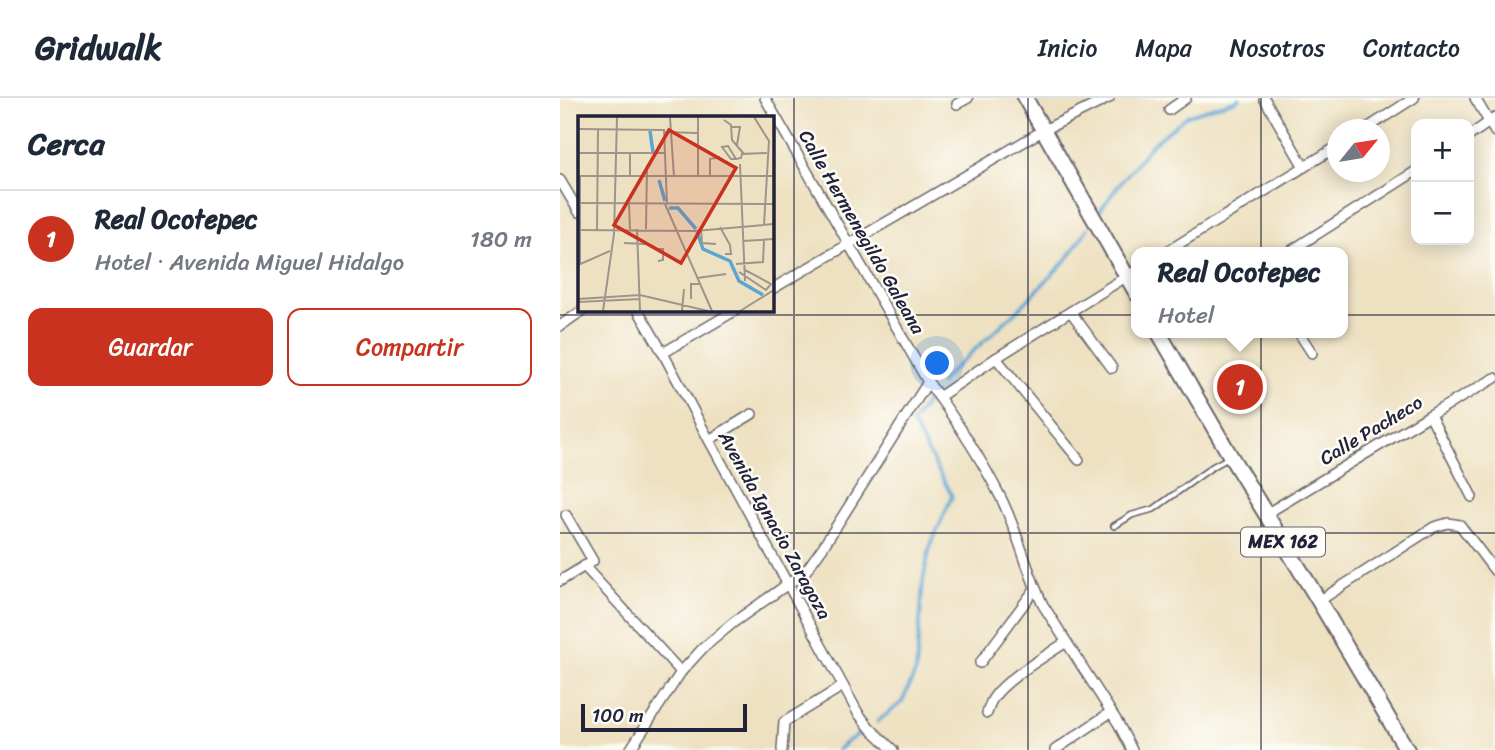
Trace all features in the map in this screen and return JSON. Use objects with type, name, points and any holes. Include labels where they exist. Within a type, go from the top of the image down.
[{"type":"main road","points":[[1025,98],[1131,272]]},
{"type":"main road","name":"MEX 162","points":[[1164,338],[1231,457],[1407,750]]},
{"type":"street","name":"Calle Hermenegildo Galeana","points":[[765,98],[772,116]]},
{"type":"street","points":[[957,104],[968,98]]},
{"type":"street","points":[[774,288],[1044,131],[1109,98]]},
{"type":"street","points":[[1169,110],[1186,98]]},
{"type":"street","points":[[1264,98],[1304,167]]},
{"type":"street","points":[[1381,119],[1414,98]]},
{"type":"street","points":[[1475,98],[1492,120],[1495,132]]},
{"type":"street","points":[[1474,133],[1492,120]]},
{"type":"street","name":"Calle Hermenegildo Galeana","points":[[775,122],[928,382],[1000,496],[1021,545],[1035,589],[1132,750]]},
{"type":"street","points":[[1174,247],[1327,153]]},
{"type":"street","points":[[1297,247],[1411,174]]},
{"type":"street","points":[[560,180],[578,210]]},
{"type":"street","points":[[939,397],[996,358],[1131,275]]},
{"type":"street","points":[[560,326],[580,312]]},
{"type":"street","name":"Avenida Ignacio Zaragoza","points":[[639,312],[843,686],[864,721],[893,750]]},
{"type":"street","points":[[663,353],[734,312]]},
{"type":"street","points":[[1071,312],[1112,368]]},
{"type":"street","points":[[1302,338],[1312,353]]},
{"type":"street","points":[[996,358],[1079,460]]},
{"type":"street","name":"Calle Pacheco","points":[[1266,514],[1495,378]]},
{"type":"street","points":[[630,750],[681,672],[703,648],[734,622],[805,572],[928,382]]},
{"type":"street","points":[[709,440],[752,414]]},
{"type":"street","points":[[1430,415],[1472,497]]},
{"type":"street","points":[[560,581],[593,561],[566,515]]},
{"type":"street","points":[[1319,601],[1434,527],[1448,523],[1460,525],[1495,571]]},
{"type":"street","points":[[584,566],[681,672]]},
{"type":"street","points":[[980,663],[1035,589]]},
{"type":"street","points":[[986,713],[993,698],[1005,685],[1066,642]]},
{"type":"street","points":[[782,750],[784,722],[843,686]]},
{"type":"street","points":[[1055,750],[1111,712]]},
{"type":"lane","points":[[1114,526],[1132,515],[1154,509],[1212,467],[1231,457]]},
{"type":"waterway","points":[[1100,211],[1151,145],[1188,115],[1239,98]]},
{"type":"waterway","points":[[940,384],[1068,258],[1088,228]]},
{"type":"waterway","points":[[877,722],[902,702],[916,671],[923,581],[930,547],[952,496],[912,423],[929,399]]},
{"type":"waterway","points":[[838,750],[862,732]]},
{"type":"place","name":"Real Ocotepec","points":[[1240,387]]}]
